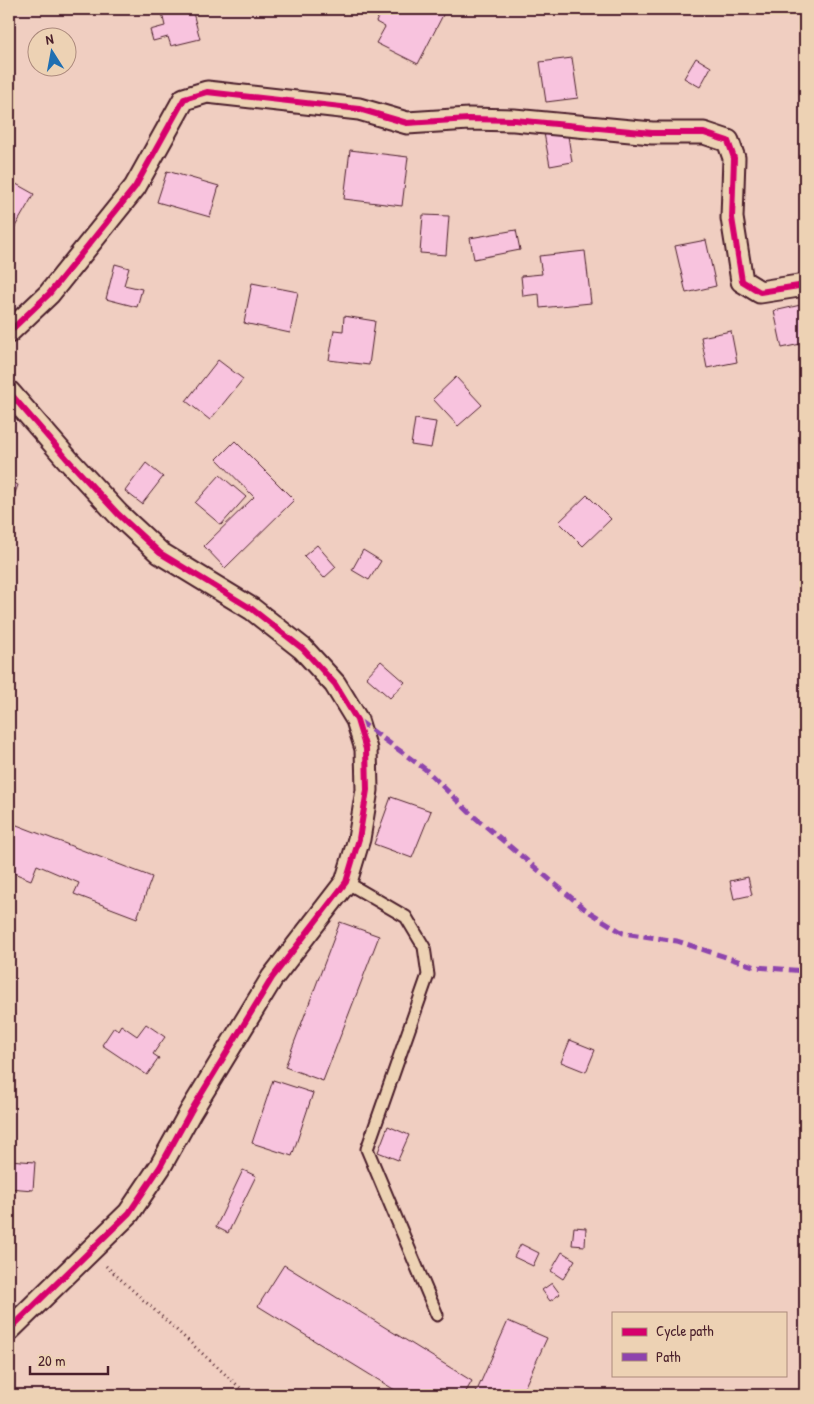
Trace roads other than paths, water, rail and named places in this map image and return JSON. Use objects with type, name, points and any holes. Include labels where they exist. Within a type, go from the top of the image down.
[{"type":"street","points":[[9,332],[49,294],[135,187],[184,100],[207,92],[359,108],[407,123],[469,119],[514,120],[652,133],[704,133],[728,141],[734,158],[732,218],[742,281],[760,292],[805,285]]},
{"type":"street","points":[[9,392],[118,514],[160,553],[252,609],[302,649],[335,684],[357,720],[366,748],[367,790],[359,839],[346,882],[272,978],[190,1111],[160,1167],[129,1213],[9,1330]]},
{"type":"lane","points":[[346,882],[406,917],[424,947],[428,975],[367,1149],[437,1315]]}]
